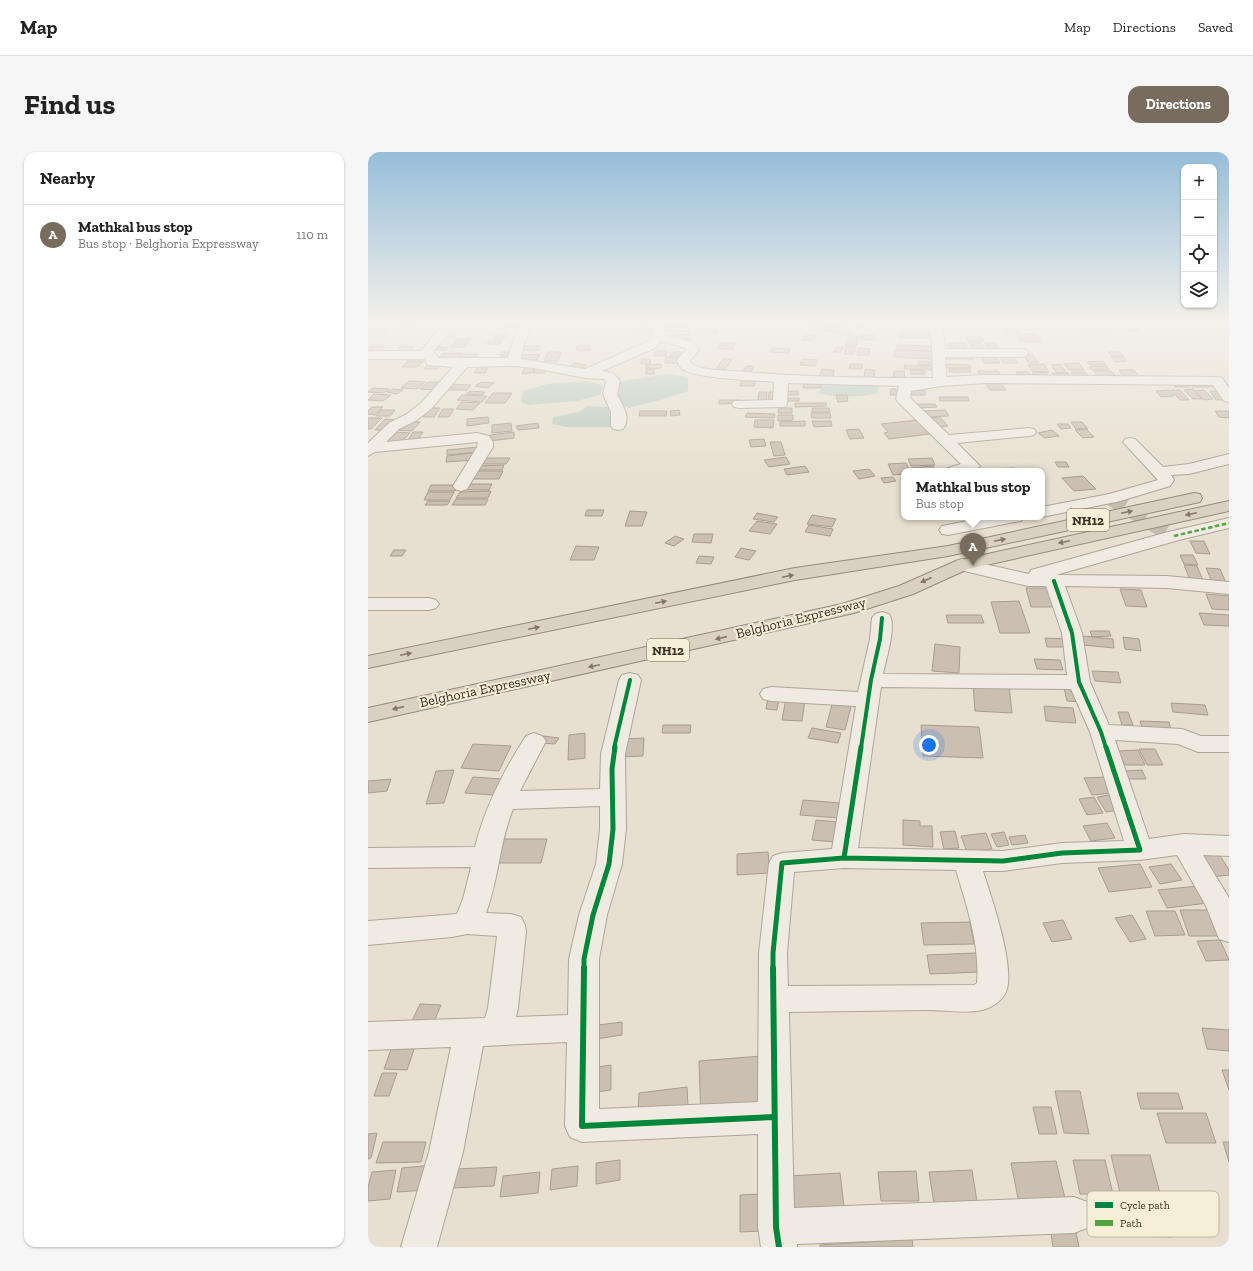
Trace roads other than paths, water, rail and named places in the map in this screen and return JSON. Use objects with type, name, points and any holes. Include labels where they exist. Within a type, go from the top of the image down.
[{"type":"highway","name":"Belghoria Expressway","points":[[368,715],[847,609],[906,590],[955,558],[1229,491]]},
{"type":"highway","name":"Belghoria Expressway","points":[[368,662],[795,574],[877,561],[955,558],[1229,506]]},
{"type":"highway","points":[[877,561],[906,590]]},
{"type":"street","points":[[370,450],[394,426],[412,417],[427,404],[454,373]]},
{"type":"street","points":[[580,373],[608,376],[611,379],[613,382],[609,388],[609,392],[618,410],[618,426]]},
{"type":"street","points":[[723,373],[781,379],[892,382],[940,382],[985,379],[1216,381],[1229,398]]},
{"type":"street","points":[[940,373],[940,382]]},
{"type":"street","points":[[739,404],[780,404],[781,379]]},
{"type":"street","points":[[940,382],[904,388],[903,399],[972,466],[965,468]]},
{"type":"street","points":[[944,440],[1029,432]]},
{"type":"street","points":[[370,450],[477,437],[484,439],[486,442],[485,447],[460,486]]},
{"type":"street","points":[[1045,511],[1111,498],[1164,483],[1166,480],[1165,478],[1130,442]]},
{"type":"street","points":[[1158,472],[1189,469],[1229,459]]},
{"type":"street","points":[[985,520],[946,524],[955,558],[1022,578],[1054,581],[1167,582],[1229,588]]},
{"type":"street","points":[[1022,578],[1174,536],[1229,523]]},
{"type":"street","points":[[1054,581],[1072,633],[1079,682],[1101,732],[1140,850]]},
{"type":"street","points":[[368,604],[429,604]]},
{"type":"street","points":[[844,858],[869,690],[880,639],[882,618]]},
{"type":"street","points":[[630,680],[613,754],[612,830],[609,864],[593,915],[584,958],[582,1126],[774,1117]]},
{"type":"street","points":[[771,694],[1079,682]]},
{"type":"street","points":[[1101,732],[1182,737],[1198,744],[1229,744]]},
{"type":"street","points":[[467,923],[475,908],[494,824],[516,771],[534,741]]},
{"type":"street","points":[[504,800],[612,797]]},
{"type":"street","points":[[1184,844],[1219,905],[1229,931]]},
{"type":"street","points":[[1074,1215],[777,1237],[774,1117],[773,953],[782,863],[844,858],[1002,861],[1062,853],[1140,850],[1184,844],[1229,846]]},
{"type":"street","points":[[368,858],[487,857]]},
{"type":"street","points":[[773,999],[937,996],[978,998],[992,990],[994,974],[983,917],[966,860]]},
{"type":"street","points":[[368,932],[452,926],[467,923],[511,924],[512,932],[503,1008],[483,1033],[446,1152],[419,1247]]},
{"type":"street","points":[[368,1036],[483,1033],[584,1028]]},
{"type":"tunnel","points":[[1111,498],[1174,536]]},
{"type":"place","name":"Mathkal bus stop","points":[[973,566]]}]
